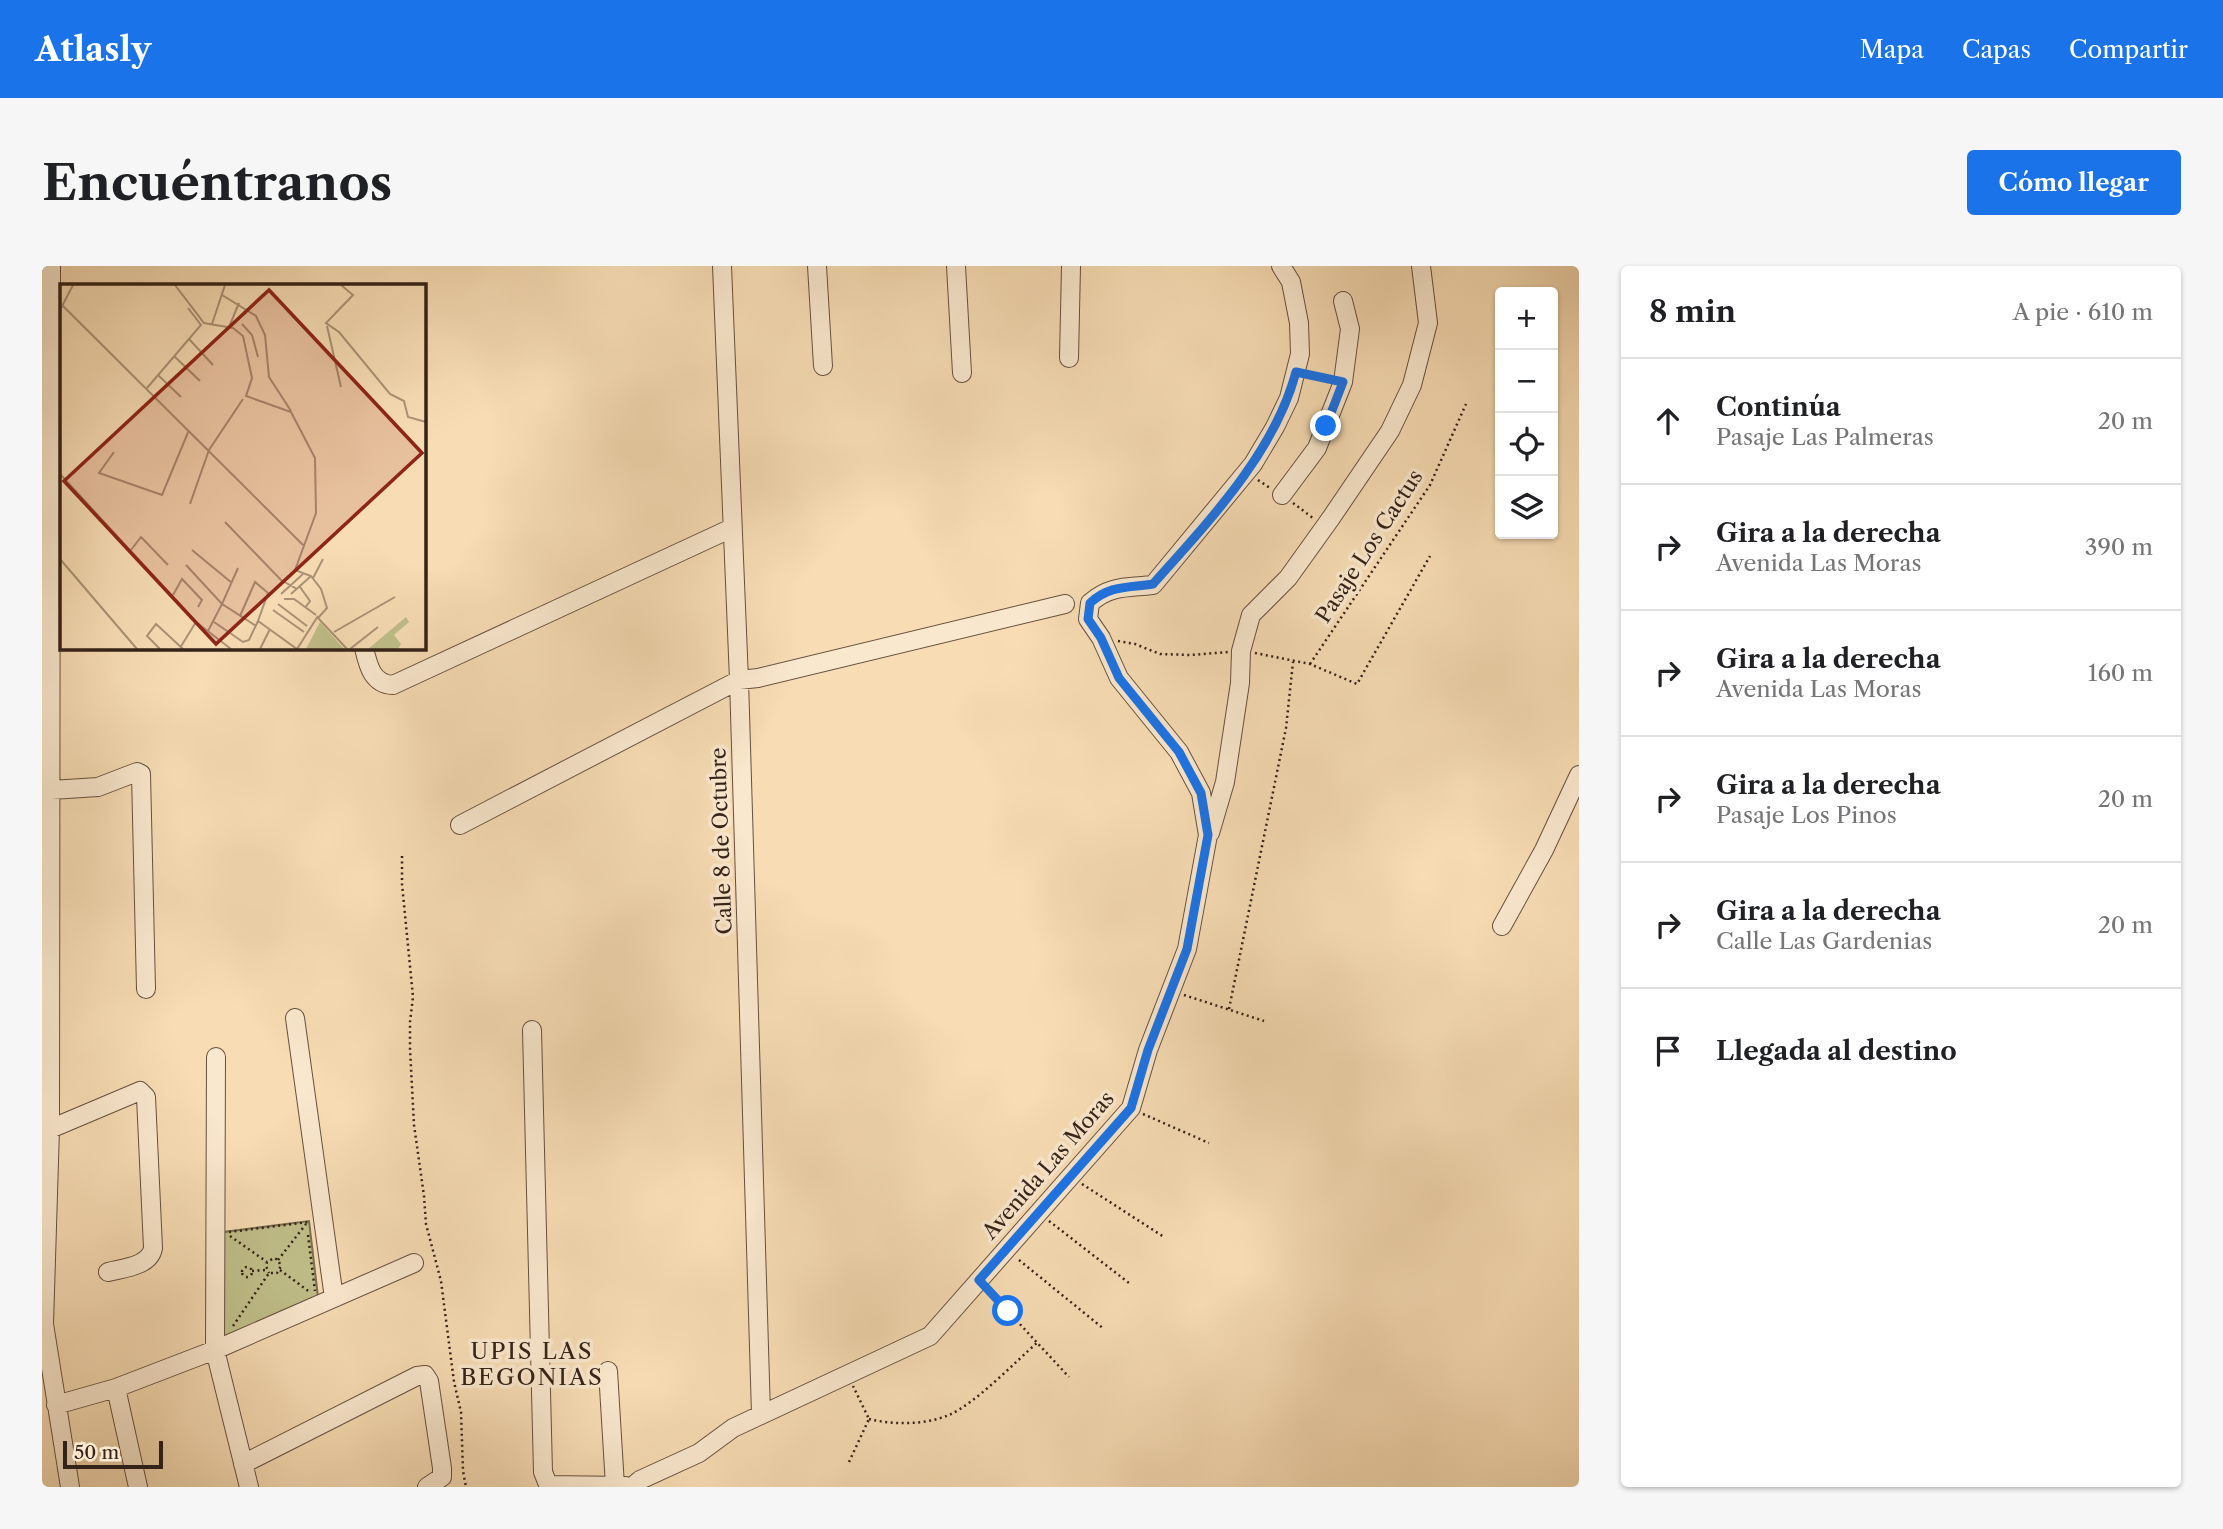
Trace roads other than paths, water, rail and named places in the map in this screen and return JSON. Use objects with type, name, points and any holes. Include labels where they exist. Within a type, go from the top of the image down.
[{"type":"street","points":[[51,266],[50,1129],[43,1324],[69,1487]]},
{"type":"street","name":"Calle 8 de Octubre","points":[[722,266],[739,680],[761,1414]]},
{"type":"street","points":[[817,266],[823,366]]},
{"type":"street","points":[[956,266],[962,373]]},
{"type":"street","points":[[1069,358],[1071,266]]},
{"type":"street","name":"Avenida Las Moras","points":[[627,1486],[699,1453],[733,1427],[930,1336],[1131,1108],[1148,1050],[1187,949],[1208,835],[1201,793],[1179,752],[1119,678],[1101,638],[1088,619],[1090,603],[1100,594],[1112,589],[1153,584],[1253,464],[1284,408],[1300,354],[1299,323],[1291,282],[1281,266]]},
{"type":"street","points":[[1204,853],[1226,782],[1240,683],[1241,650],[1251,615],[1288,578],[1331,519],[1390,431],[1412,386],[1428,323],[1421,266]]},
{"type":"street","points":[[1282,495],[1317,448],[1343,382],[1350,329],[1343,301]]},
{"type":"street","points":[[364,649],[376,679],[383,684],[393,685],[732,528]]},
{"type":"street","points":[[460,825],[739,680],[758,678],[1065,604]]},
{"type":"street","points":[[51,790],[99,787],[137,772],[141,774],[146,989]]},
{"type":"street","points":[[1502,926],[1544,849],[1579,775]]},
{"type":"street","points":[[295,1018],[315,1221],[334,1298]]},
{"type":"street","points":[[532,1030],[543,1472],[549,1486],[627,1486],[608,1371]]},
{"type":"street","points":[[216,1057],[215,1350],[249,1487]]},
{"type":"street","points":[[50,1129],[140,1091],[146,1097],[153,1248],[146,1261],[108,1272]]},
{"type":"street","points":[[56,1405],[116,1388],[215,1350],[414,1263]]},
{"type":"street","points":[[243,1464],[417,1376],[425,1375],[429,1381],[442,1468],[442,1477],[427,1487]]},
{"type":"street","points":[[116,1388],[138,1487]]},
{"type":"district","name":"UPIS LAS BEGONIAS","points":[[532,1364]]}]
